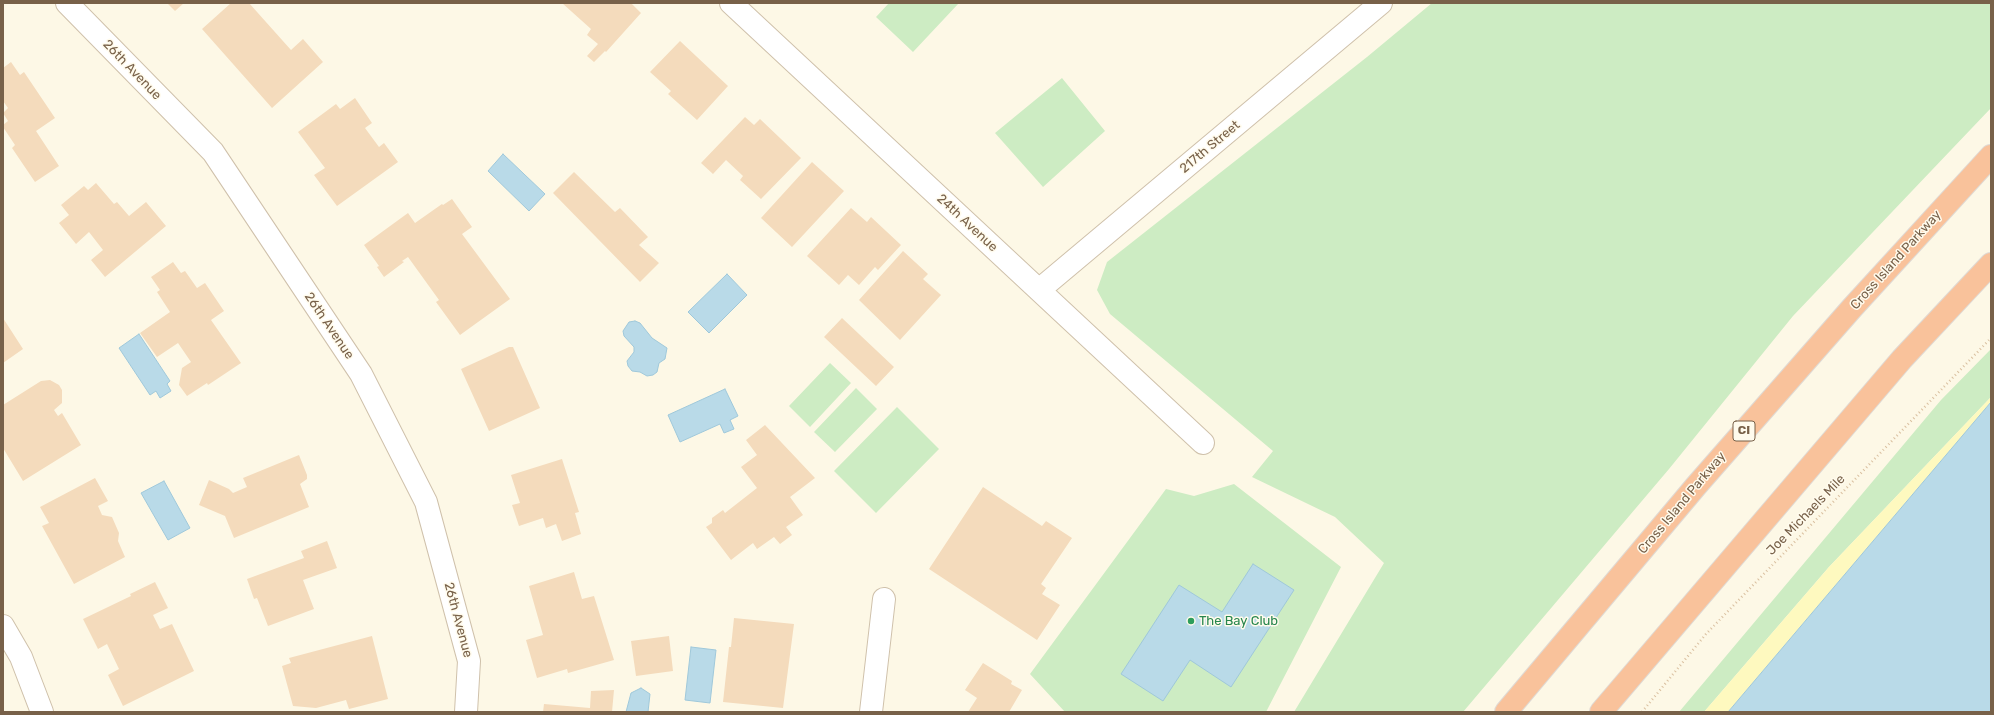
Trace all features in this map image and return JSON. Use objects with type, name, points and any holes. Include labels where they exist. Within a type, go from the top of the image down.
[{"type":"highway","name":"Cross Island Parkway","points":[[1506,712],[1696,486],[1852,308],[1991,156]]},
{"type":"highway","points":[[1600,712],[1902,359],[1991,264]]},
{"type":"street","name":"26th Avenue","points":[[67,3],[213,152],[361,374],[426,502],[470,661],[466,712]]},
{"type":"street","name":"24th Avenue","points":[[731,3],[1203,443]]},
{"type":"street","name":"217th Street","points":[[1039,290],[1381,3]]},
{"type":"street","points":[[872,712],[884,599]]},
{"type":"street","points":[[3,626],[21,656],[42,712]]},
{"type":"path","name":"Joe Michaels Mile","points":[[1642,712],[1706,634],[1991,338]]},
{"type":"green space","points":[[889,3],[959,3],[913,52],[876,17]]},
{"type":"green space","points":[[1432,3],[1991,3],[1991,108],[1793,316],[1669,469],[1463,712],[1294,712],[1384,563],[1335,517],[1252,477],[1273,451],[1110,314],[1097,290],[1107,262],[1367,57]]},
{"type":"green space","points":[[1062,78],[1105,131],[1043,187],[995,133]]},
{"type":"green space","points":[[1991,349],[1991,397],[1829,567],[1704,712],[1679,712],[1941,400]]},
{"type":"green space","points":[[830,363],[851,383],[810,427],[789,406]]},
{"type":"green space","points":[[856,388],[877,409],[835,452],[814,432]]},
{"type":"green space","points":[[897,407],[939,449],[876,513],[834,471]]},
{"type":"green space","name":"The Bay Club","points":[[1234,484],[1341,567],[1266,712],[1065,712],[1030,674],[1166,489],[1194,496]]},
{"type":"sand","points":[[1991,397],[1991,402],[1728,712],[1704,712],[1829,567]]},
{"type":"water","points":[[503,154],[545,194],[529,211],[488,171]]},
{"type":"water","points":[[727,274],[747,295],[709,333],[688,312]]},
{"type":"water","points":[[635,321],[640,323],[652,338],[667,348],[665,359],[659,363],[657,372],[653,375],[647,376],[640,372],[632,371],[628,366],[627,361],[634,352],[634,347],[624,336],[623,331],[629,322]]},
{"type":"water","points":[[139,334],[170,381],[167,384],[171,391],[160,398],[156,391],[150,395],[119,348]]},
{"type":"water","points":[[725,389],[738,416],[730,420],[734,429],[724,433],[720,424],[680,442],[668,415]]},
{"type":"water","points":[[1991,402],[1991,712],[1728,712]]},
{"type":"water","points":[[164,481],[190,528],[168,540],[141,493]]},
{"type":"water","points":[[1253,564],[1294,590],[1231,687],[1190,660],[1163,701],[1121,674],[1179,585],[1222,612]]},
{"type":"water","points":[[691,647],[716,650],[710,703],[685,700]]},
{"type":"water","points":[[641,688],[650,694],[648,712],[626,712],[631,693]]},
{"type":"building","points":[[167,3],[184,3],[175,11]]},
{"type":"building","points":[[231,3],[249,3],[291,50],[303,39],[323,62],[272,108],[202,29]]},
{"type":"building","points":[[562,3],[631,3],[641,13],[606,52],[605,51],[594,62],[587,56],[598,44],[587,35],[591,29]]},
{"type":"building","points":[[680,41],[728,86],[697,120],[668,94],[671,91],[650,72]]},
{"type":"building","points":[[11,62],[20,75],[24,72],[55,118],[36,131],[59,166],[35,182],[12,148],[15,145],[3,127],[3,125],[8,121],[3,113],[8,108],[3,101],[3,68]]},
{"type":"building","points":[[355,98],[372,123],[365,128],[379,147],[384,143],[398,162],[337,206],[314,175],[325,168],[298,132],[336,104],[340,109]]},
{"type":"building","points":[[745,117],[754,125],[760,119],[801,158],[761,199],[740,180],[743,176],[726,160],[713,174],[701,163]]},
{"type":"building","points":[[812,162],[844,191],[792,247],[761,218]]},
{"type":"building","points":[[574,172],[615,212],[620,208],[648,237],[639,245],[659,263],[640,282],[553,193]]},
{"type":"building","points":[[96,183],[114,204],[117,202],[129,216],[146,202],[166,226],[105,277],[91,260],[103,250],[89,232],[76,244],[59,223],[69,215],[61,205],[84,186],[88,190]]},
{"type":"building","points":[[452,199],[472,227],[462,234],[510,299],[460,335],[436,302],[439,300],[408,257],[402,261],[404,262],[384,277],[377,267],[379,266],[364,245],[408,213],[415,223],[442,204],[443,205]]},
{"type":"building","points":[[851,208],[867,222],[871,217],[901,245],[878,270],[875,267],[859,285],[848,275],[839,285],[807,256]]},
{"type":"building","points":[[903,251],[928,274],[923,279],[941,295],[900,340],[859,300]]},
{"type":"building","points":[[173,262],[181,273],[185,271],[197,288],[205,283],[224,311],[211,320],[241,363],[208,385],[207,383],[187,396],[179,385],[182,368],[191,362],[178,343],[157,357],[140,333],[170,312],[157,292],[160,290],[151,277]]},
{"type":"building","points":[[3,318],[23,349],[3,363]]},
{"type":"building","points":[[842,318],[894,367],[876,386],[824,337]]},
{"type":"building","points":[[509,347],[513,347],[540,408],[489,431],[461,369]]},
{"type":"building","points":[[50,380],[59,385],[62,390],[62,403],[54,410],[58,416],[62,413],[81,445],[23,481],[3,448],[3,405],[41,381]]},
{"type":"building","points":[[765,425],[815,478],[790,497],[803,515],[786,527],[792,535],[780,544],[774,537],[757,549],[753,543],[731,560],[706,527],[712,523],[712,518],[723,510],[725,513],[757,488],[741,467],[757,455],[746,440]]},
{"type":"building","points":[[299,455],[307,475],[307,479],[300,484],[309,507],[234,538],[225,516],[199,505],[209,480],[229,489],[233,493],[247,487],[243,478]]},
{"type":"building","points":[[562,459],[579,512],[575,513],[581,534],[562,541],[556,524],[546,528],[543,518],[519,526],[512,505],[520,503],[511,475]]},
{"type":"building","points":[[95,478],[108,501],[98,506],[102,515],[112,517],[119,533],[118,541],[125,557],[74,584],[42,526],[49,523],[40,507]]},
{"type":"building","points":[[983,487],[1042,526],[1046,521],[1072,538],[1041,584],[1046,588],[1042,594],[1060,605],[1037,640],[929,569]]},
{"type":"building","points":[[327,541],[337,568],[303,580],[314,609],[268,626],[257,598],[254,599],[247,579],[304,558],[301,551]]},
{"type":"building","points":[[574,572],[582,599],[594,596],[614,660],[568,673],[567,669],[537,678],[526,640],[543,635],[529,586]]},
{"type":"building","points":[[155,582],[168,608],[153,615],[160,629],[172,624],[194,671],[123,706],[108,675],[119,669],[107,644],[98,649],[83,619],[131,596],[130,594]]},
{"type":"building","points":[[734,618],[794,624],[783,708],[723,702]]},
{"type":"building","points":[[372,636],[388,699],[349,709],[346,700],[316,708],[293,706],[282,666],[291,663],[289,658]]},
{"type":"building","points":[[669,636],[673,671],[636,676],[631,641]]},
{"type":"building","points":[[983,663],[1012,681],[1011,684],[1022,690],[1009,712],[968,712],[977,698],[965,690]]},
{"type":"building","points":[[614,690],[612,712],[543,712],[544,704],[590,708],[591,691]]},
{"type":"place","name":"The Bay Club","points":[[1191,621]]}]
